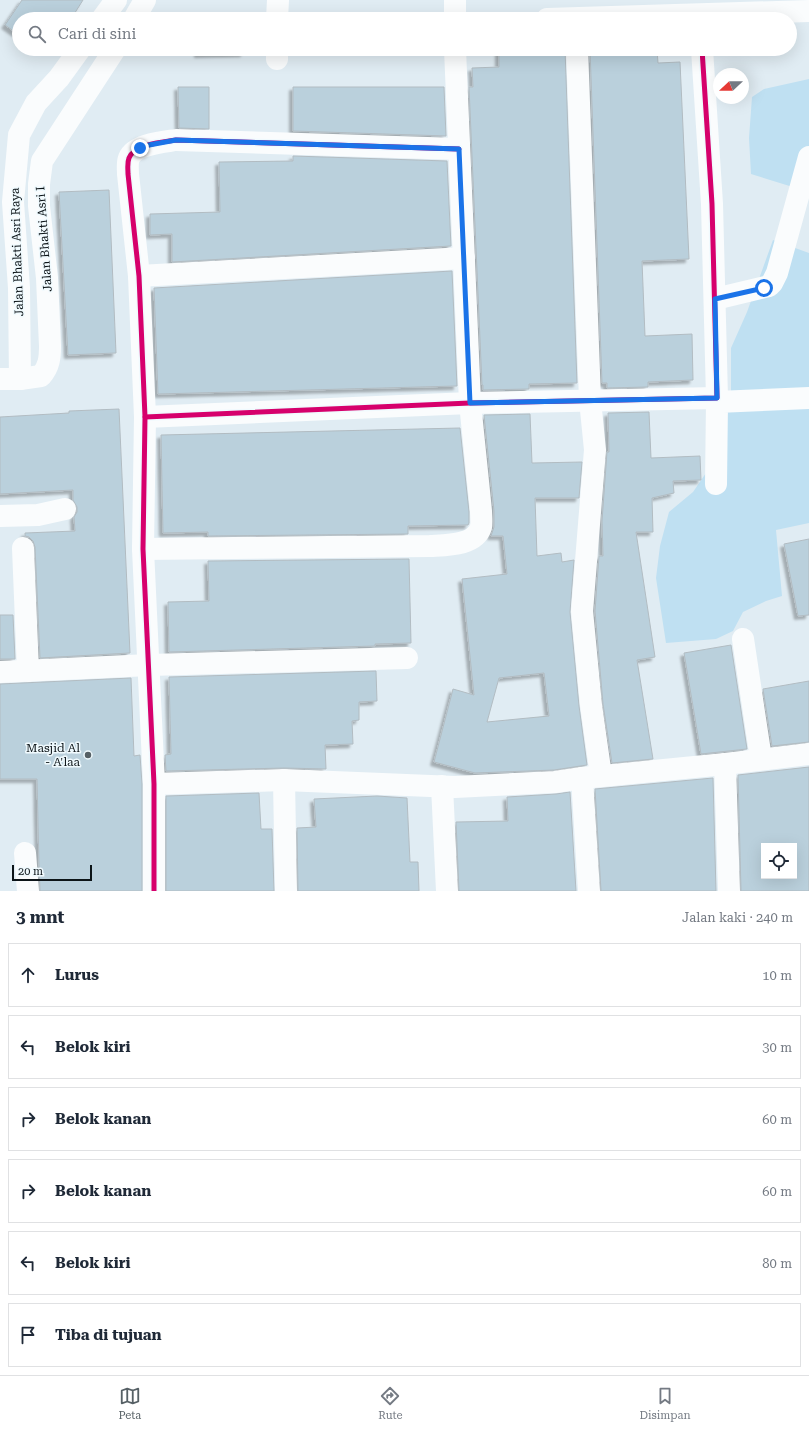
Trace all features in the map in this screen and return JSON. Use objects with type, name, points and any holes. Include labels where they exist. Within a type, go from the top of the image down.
[{"type":"street","points":[[107,12],[116,0]]},
{"type":"street","points":[[138,12],[145,0]]},
{"type":"street","points":[[277,12],[278,0]]},
{"type":"street","points":[[455,0],[455,12]]},
{"type":"street","points":[[791,12],[809,11]]},
{"type":"street","name":"Jalan Bhakti Asri Raya","points":[[10,379],[19,288],[10,136],[36,103],[59,78],[75,56]]},
{"type":"street","name":"Jalan Bhakti Asri I","points":[[10,379],[41,376],[47,369],[50,358],[46,278],[39,206],[39,184],[42,161],[110,56]]},
{"type":"street","points":[[143,549],[430,546],[458,544],[472,538],[480,528],[481,511],[470,403],[455,56]]},
{"type":"street","points":[[577,56],[590,400],[595,450],[582,611],[591,705],[589,891]]},
{"type":"street","points":[[702,56],[712,204],[717,400],[716,484]]},
{"type":"street","points":[[154,891],[154,784],[143,549],[145,417],[139,276],[128,174],[128,164],[132,153],[149,145],[176,140],[459,149]]},
{"type":"street","points":[[715,299],[764,288],[772,283],[777,273],[809,157]]},
{"type":"street","points":[[139,276],[464,258]]},
{"type":"street","points":[[145,417],[470,403],[590,400],[809,398]]},
{"type":"street","points":[[0,516],[32,515],[65,510]]},
{"type":"street","points":[[23,548],[28,671]]},
{"type":"street","points":[[743,639],[762,759]]},
{"type":"street","points":[[0,672],[149,665],[407,658]]},
{"type":"street","points":[[154,784],[284,780],[442,786],[555,782],[809,754]]},
{"type":"street","points":[[725,764],[729,891]]},
{"type":"street","points":[[284,780],[286,891]]},
{"type":"street","points":[[442,786],[447,891]]},
{"type":"street","points":[[25,853],[28,891]]},
{"type":"shaded area","points":[[809,79],[809,195],[796,188],[751,174],[749,138],[752,97],[764,89]]},
{"type":"shaded area","points":[[773,240],[809,253],[809,523],[776,530],[782,596],[766,601],[743,612],[733,631],[716,639],[666,643],[656,578],[660,546],[669,512],[693,492],[719,454],[731,397],[731,348],[747,312]]},
{"type":"building","points":[[22,0],[83,0],[75,12],[14,12]]},
{"type":"building","points":[[12,15],[12,30],[5,25]]},
{"type":"building","points":[[499,56],[565,56],[577,383],[529,384],[529,389],[483,390],[469,87],[473,87],[472,68],[499,67]]},
{"type":"building","points":[[590,56],[658,56],[658,63],[680,62],[689,259],[642,261],[645,336],[692,334],[693,380],[648,382],[648,387],[607,388],[607,383],[602,383]]},
{"type":"building","points":[[178,87],[209,87],[209,129],[179,128]]},
{"type":"building","points":[[293,87],[444,87],[446,136],[293,131]]},
{"type":"building","points":[[293,156],[447,161],[451,246],[172,262],[172,234],[150,235],[150,214],[220,212],[219,162],[293,161]]},
{"type":"building","points":[[109,190],[116,353],[68,355],[59,192]]},
{"type":"building","points":[[452,271],[457,386],[158,394],[154,288]]},
{"type":"building","points":[[119,409],[130,653],[40,658],[35,547],[33,541],[29,537],[25,536],[25,533],[75,531],[74,517],[77,512],[77,507],[73,500],[73,490],[0,494],[0,417],[69,413],[69,411]]},
{"type":"building","points":[[649,412],[651,458],[700,456],[701,480],[673,481],[674,493],[652,498],[653,532],[636,532],[655,657],[637,660],[653,759],[612,763],[603,704],[595,611],[599,556],[603,556],[602,521],[607,452],[609,452],[608,413]]},
{"type":"building","points":[[530,414],[532,463],[582,462],[579,498],[535,498],[537,556],[561,553],[562,562],[574,560],[570,612],[579,706],[587,765],[554,770],[475,773],[434,762],[453,689],[474,695],[462,579],[507,574],[503,536],[491,536],[494,527],[494,511],[484,415]],"holes":[[[544,673],[549,716],[487,722],[499,678]]]},
{"type":"building","points":[[460,428],[469,512],[468,525],[408,526],[408,534],[208,536],[208,532],[163,533],[161,435]]},
{"type":"building","points":[[809,539],[809,615],[798,616],[784,544]]},
{"type":"building","points":[[409,559],[411,643],[375,644],[375,646],[169,652],[168,602],[209,601],[208,561]]},
{"type":"building","points":[[0,615],[13,615],[15,659],[0,659]]},
{"type":"building","points":[[731,645],[747,749],[701,754],[684,653]]},
{"type":"building","points":[[376,671],[377,701],[359,702],[359,720],[352,721],[353,744],[325,745],[326,769],[284,768],[166,771],[165,755],[171,754],[169,677]]},
{"type":"building","points":[[131,678],[134,756],[140,755],[142,784],[142,891],[40,891],[37,779],[0,779],[0,684]]},
{"type":"building","points":[[809,681],[809,742],[772,746],[763,689]]},
{"type":"building","points":[[809,767],[809,891],[741,891],[738,775]]},
{"type":"building","points":[[713,778],[716,891],[601,891],[595,789]]},
{"type":"building","points":[[570,792],[576,891],[459,891],[456,822],[508,821],[507,797]]},
{"type":"building","points":[[259,793],[261,829],[272,829],[274,891],[166,891],[166,796]]},
{"type":"building","points":[[377,796],[407,798],[410,862],[418,862],[419,891],[298,891],[297,828],[316,827],[314,799]]},
{"type":"cycle path","points":[[145,417],[470,403],[717,398],[712,204],[702,56]]},
{"type":"cycle path","points":[[154,891],[154,784],[143,549],[145,417],[139,276],[128,174],[129,158],[132,153],[150,144],[176,140],[459,149]]},
{"type":"place","name":"Masjid Al - A'laa","points":[[88,755]]},
{"type":"route","points":[[140,148],[176,140],[459,149],[470,403],[717,398],[715,299],[764,288]]}]
